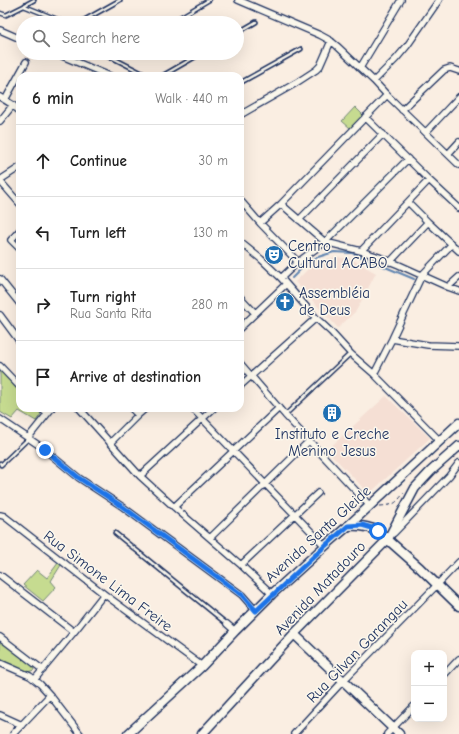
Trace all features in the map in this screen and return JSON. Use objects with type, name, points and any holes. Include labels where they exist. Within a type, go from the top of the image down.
[{"type":"main road","name":"Avenida Santa Gleide","points":[[128,734],[202,666],[272,594],[370,506],[459,422]]},
{"type":"main road","points":[[388,539],[415,488],[431,470],[459,446]]},
{"type":"main road","points":[[348,526],[362,525],[378,531],[459,606]]},
{"type":"main road","name":"Avenida Matadouro","points":[[205,733],[294,634],[388,539]]},
{"type":"main road","points":[[294,634],[343,681],[390,731],[399,734]]},
{"type":"street","points":[[238,0],[331,41],[459,165]]},
{"type":"street","points":[[360,68],[401,0]]},
{"type":"street","points":[[374,81],[407,46],[439,0]]},
{"type":"street","points":[[0,30],[16,37]]},
{"type":"street","points":[[244,113],[318,69],[331,41]]},
{"type":"street","points":[[73,60],[103,72]]},
{"type":"street","points":[[19,72],[26,62]]},
{"type":"street","points":[[402,110],[444,70],[450,68],[459,71]]},
{"type":"street","points":[[16,77],[2,98],[16,108]]},
{"type":"street","points":[[260,223],[281,204],[387,95]]},
{"type":"street","points":[[426,132],[459,97]]},
{"type":"street","points":[[0,120],[13,105]]},
{"type":"street","points":[[365,117],[459,208]]},
{"type":"street","points":[[299,220],[383,134]]},
{"type":"street","points":[[448,154],[459,142]]},
{"type":"street","points":[[281,278],[298,262],[325,242],[408,159]]},
{"type":"street","points":[[16,170],[0,180],[16,199]]},
{"type":"street","points":[[361,251],[429,180]]},
{"type":"street","points":[[454,203],[459,198]]},
{"type":"street","points":[[408,202],[459,251]]},
{"type":"street","points":[[281,204],[325,242],[379,257],[422,275],[448,288],[459,291]]},
{"type":"street","points":[[244,205],[298,262]]},
{"type":"street","points":[[390,262],[428,222]]},
{"type":"street","points":[[16,234],[11,240],[16,245]]},
{"type":"street","points":[[374,374],[422,275],[452,244]]},
{"type":"street","points":[[244,245],[281,278],[316,318],[351,354],[374,374],[440,440]]},
{"type":"street","points":[[448,288],[459,277]]},
{"type":"street","points":[[0,279],[16,299]]},
{"type":"street","points":[[244,324],[286,284]]},
{"type":"street","points":[[244,301],[255,313]]},
{"type":"street","points":[[0,315],[16,337]]},
{"type":"street","points":[[244,382],[316,318]]},
{"type":"street","points":[[392,339],[428,345],[459,346]]},
{"type":"street","points":[[0,366],[16,382]]},
{"type":"street","points":[[244,368],[285,415],[370,506]]},
{"type":"street","points":[[174,507],[279,408]]},
{"type":"street","points":[[83,412],[140,476],[272,594]]},
{"type":"street","points":[[135,412],[138,415]]},
{"type":"street","points":[[110,443],[141,412]]},
{"type":"street","points":[[196,412],[325,546]]},
{"type":"street","points":[[140,476],[209,412]]},
{"type":"street","points":[[28,438],[47,414]]},
{"type":"street","points":[[0,419],[40,446],[79,478],[123,507],[242,595],[256,611]]},
{"type":"street","points":[[210,538],[309,441]]},
{"type":"street","name":"Avenida Matadouro","points":[[388,539],[458,466]]},
{"type":"street","points":[[241,565],[318,493]]},
{"type":"street","name":"Rua Simone Lima Freire","points":[[0,515],[4,516],[104,594],[202,666]]},
{"type":"street","name":"Rua Gilvan Garangau","points":[[294,734],[343,681],[459,562]]},
{"type":"street","points":[[0,575],[74,632]]},
{"type":"street","points":[[35,679],[104,594]]},
{"type":"street","points":[[227,624],[235,631]]},
{"type":"street","points":[[0,637],[43,670]]},
{"type":"street","points":[[447,672],[459,659]]},
{"type":"street","points":[[0,663],[35,679],[50,695],[80,734]]},
{"type":"street","points":[[13,734],[50,695]]},
{"type":"street","points":[[390,731],[411,709]]},
{"type":"street","points":[[0,715],[22,725]]},
{"type":"lane","points":[[0,13],[6,15],[34,0]]},
{"type":"lane","points":[[91,16],[120,0]]},
{"type":"lane","points":[[182,16],[209,0]]},
{"type":"lane","points":[[24,6],[49,16]]},
{"type":"lane","points":[[244,29],[256,22]]},
{"type":"lane","points":[[244,81],[301,49]]},
{"type":"lane","points":[[118,60],[140,72]]},
{"type":"lane","points":[[169,72],[190,60]]},
{"type":"lane","points":[[285,415],[351,354]]},
{"type":"lane","points":[[0,463],[1,465],[28,438]]},
{"type":"lane","points":[[115,533],[227,624]]},
{"type":"shaded area","points":[[337,257],[351,259],[376,273],[356,311],[338,328],[295,282],[312,265],[326,259]]},
{"type":"shaded area","points":[[386,396],[430,438],[369,494],[327,450]]},
{"type":"green space","points":[[355,107],[363,115],[350,128],[342,121]]},
{"type":"green space","points":[[0,370],[16,388],[16,412],[18,412],[12,419],[0,412]]},
{"type":"green space","points":[[21,412],[39,412],[41,414],[36,421]]},
{"type":"green space","points":[[58,563],[61,565],[51,581],[56,587],[43,601],[23,585],[37,570],[47,578]]},
{"type":"green space","points":[[0,639],[32,664],[34,670],[28,672],[0,659]]},
{"type":"waterway","points":[[292,278],[305,265],[318,257],[334,252],[352,253],[414,279]]},
{"type":"place","name":"Centro Cultural ACABO","points":[[274,255]]},
{"type":"place","name":"Assembléia de Deus","points":[[285,302]]},
{"type":"place","name":"Instituto e Creche Menino Jesus","points":[[332,413]]},
{"type":"route","points":[[45,450],[79,478],[123,507],[242,595],[256,611],[272,594],[348,526],[362,525],[378,531]]}]
